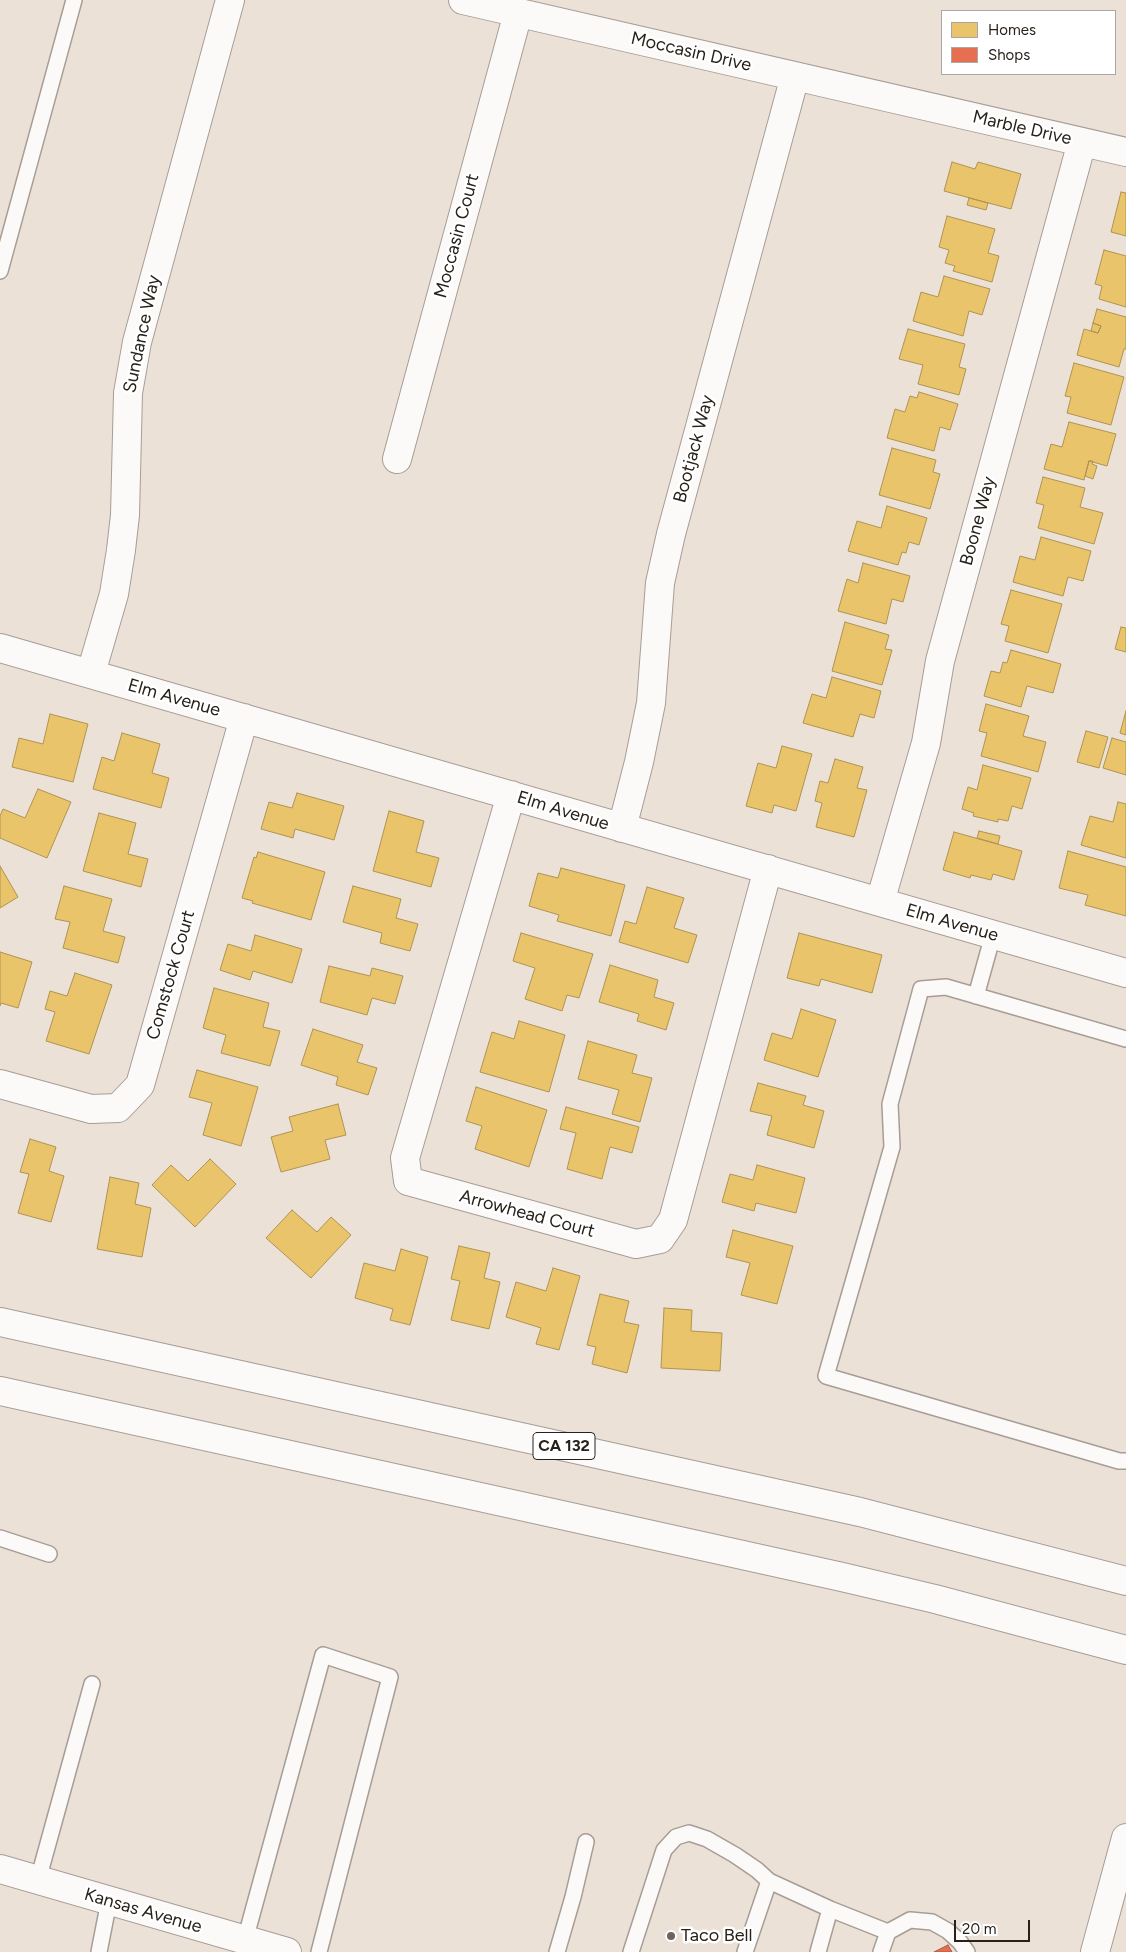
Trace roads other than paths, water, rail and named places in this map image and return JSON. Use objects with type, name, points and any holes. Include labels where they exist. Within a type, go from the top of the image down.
[{"type":"main road","name":"Sundance Way","points":[[91,673],[114,594],[121,550],[125,515],[128,393],[137,342],[230,0]]},
{"type":"main road","name":"Moccasin Drive","points":[[463,0],[919,104]]},
{"type":"main road","name":"Moccasin Court","points":[[397,459],[518,13]]},
{"type":"main road","name":"Bootjack Way","points":[[622,828],[639,762],[650,703],[660,583],[670,534],[795,76]]},
{"type":"main road","name":"Marble Drive","points":[[919,104],[1126,152]]},
{"type":"main road","name":"Boone Way","points":[[880,902],[926,743],[940,661],[1082,142]]},
{"type":"main road","name":"Elm Avenue","points":[[0,648],[1126,973]]},
{"type":"main road","name":"Comstock Court","points":[[0,1084],[91,1110],[118,1108],[140,1085],[244,718]]},
{"type":"main road","name":"Arrowhead Court","points":[[511,795],[405,1158],[408,1181],[636,1244],[660,1239],[673,1220],[768,869]]},
{"type":"main road","name":"CA 132","points":[[0,1322],[860,1512],[1126,1581]]},
{"type":"main road","points":[[0,1391],[842,1577],[935,1599],[1126,1650]]},
{"type":"main road","points":[[1096,1952],[1126,1838]]},
{"type":"main road","name":"Kansas Avenue","points":[[0,1869],[287,1952]]},
{"type":"lane","points":[[0,271],[74,0]]},
{"type":"lane","points":[[976,996],[993,935]]},
{"type":"lane","points":[[1126,1039],[946,987],[921,989],[890,1104],[892,1147],[826,1376],[1119,1461],[1126,1461]]},
{"type":"lane","points":[[0,1538],[49,1554]]},
{"type":"lane","points":[[245,1940],[323,1655],[390,1677],[319,1952]]},
{"type":"lane","points":[[38,1880],[92,1684]]},
{"type":"lane","points":[[631,1952],[664,1850],[676,1837],[689,1833],[707,1839],[735,1855],[769,1882],[888,1932]]},
{"type":"lane","points":[[557,1952],[586,1842]]},
{"type":"lane","points":[[745,1952],[769,1882]]},
{"type":"lane","points":[[99,1952],[109,1901]]},
{"type":"lane","points":[[818,1952],[830,1909]]},
{"type":"lane","points":[[881,1952],[888,1932],[910,1920],[932,1922],[948,1931],[960,1942],[966,1952]]},
{"type":"place","name":"Taco Bell","points":[[671,1936]]}]
